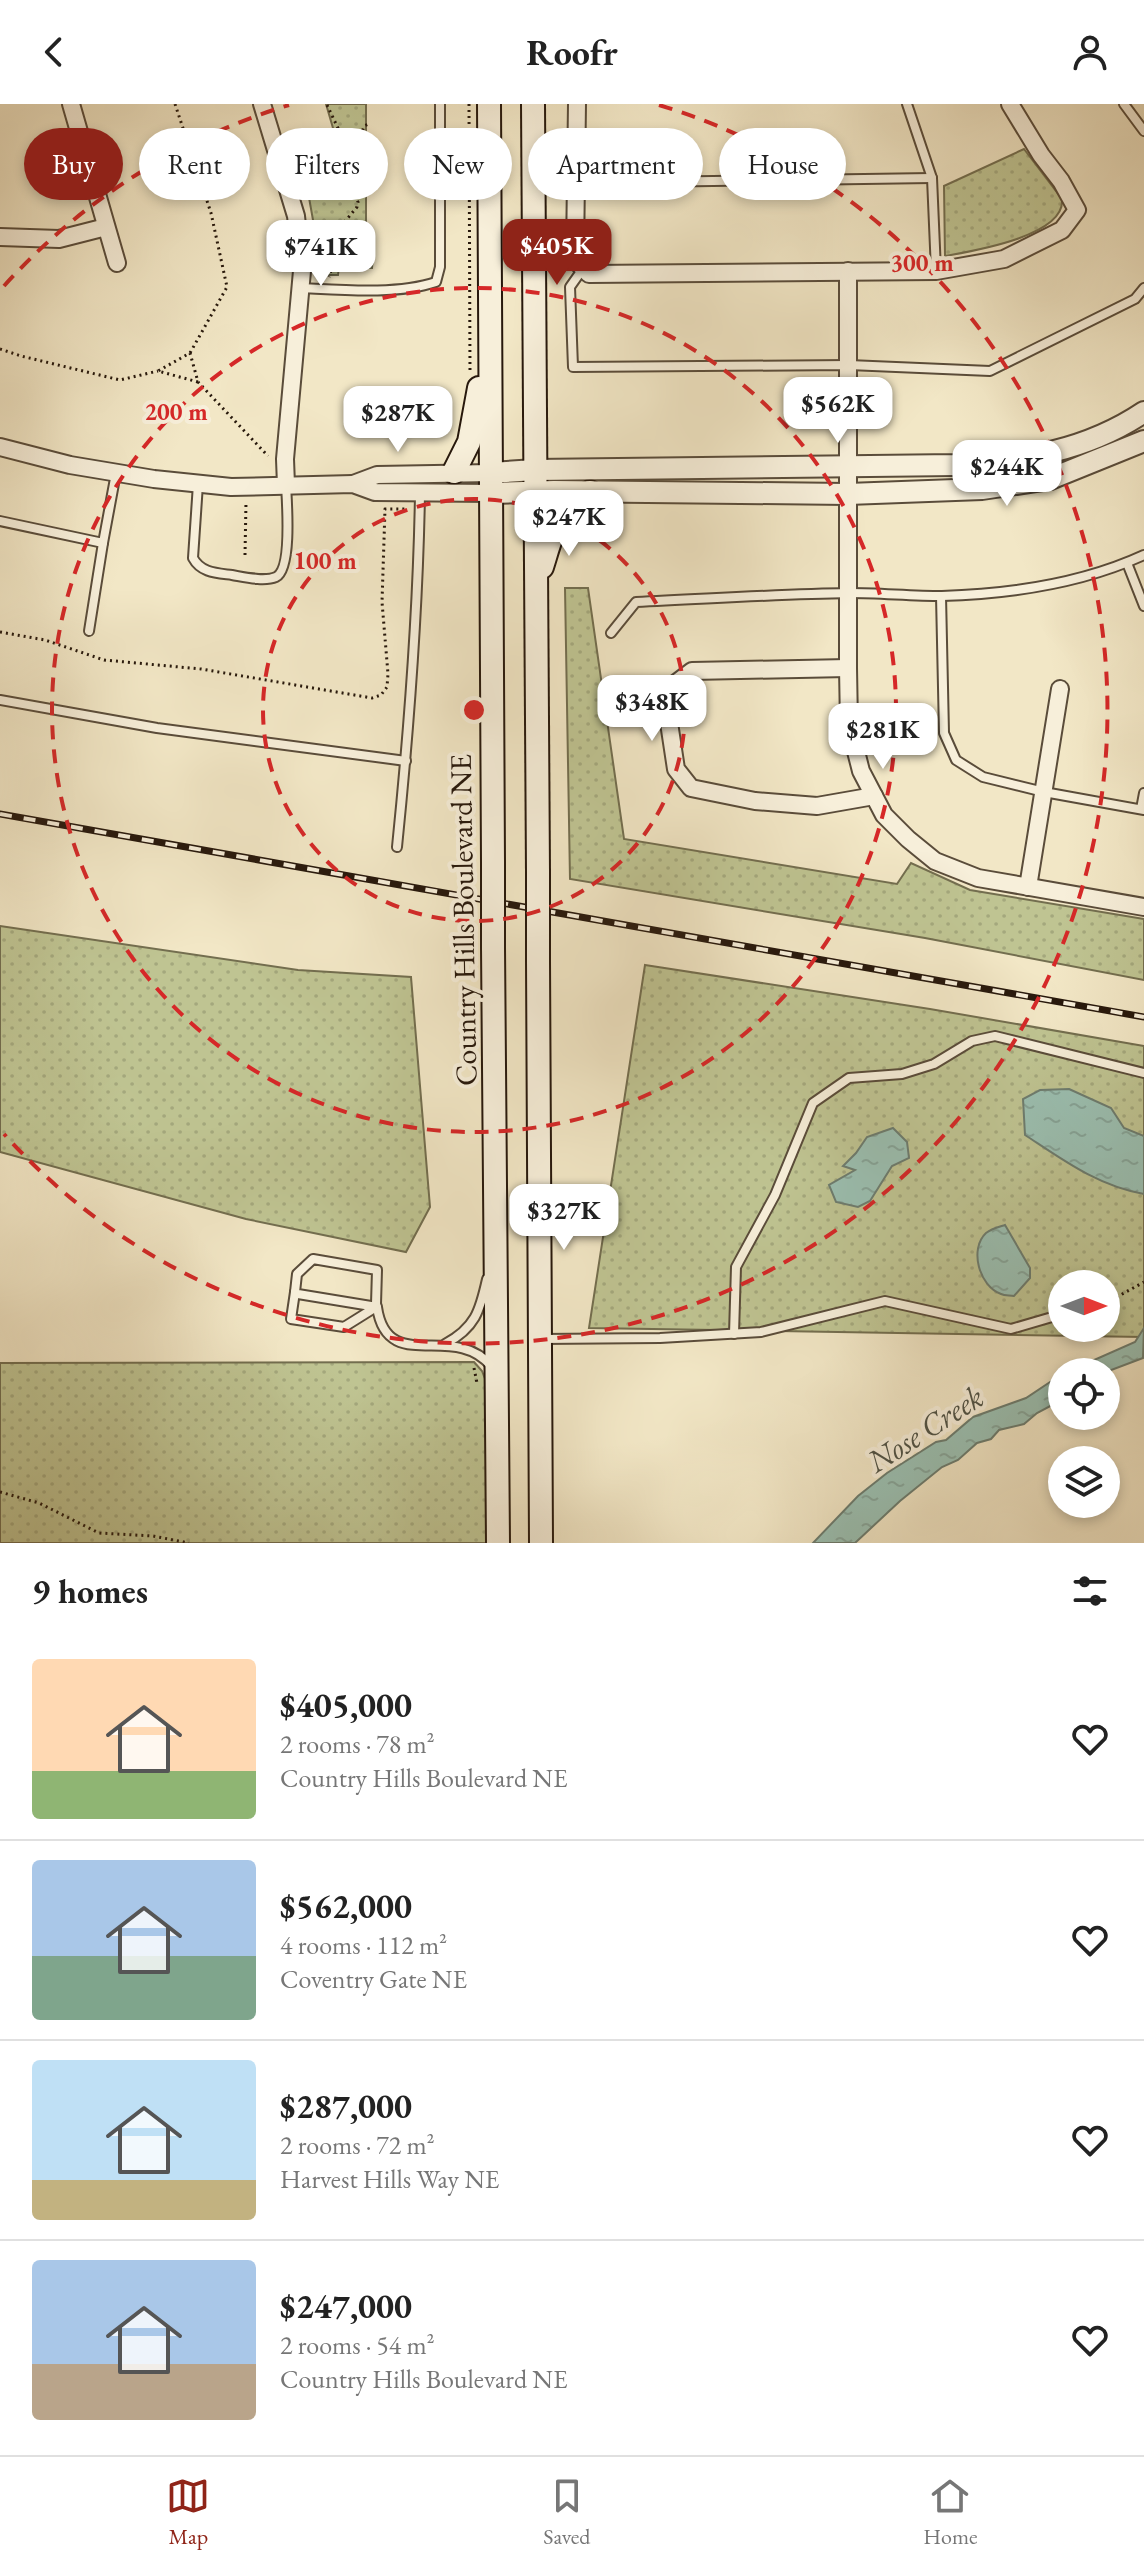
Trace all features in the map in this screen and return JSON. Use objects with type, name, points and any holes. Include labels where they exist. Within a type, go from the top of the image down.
[{"type":"main road","name":"Country Hills Boulevard NE","points":[[489,104],[498,1543]]},
{"type":"main road","points":[[533,104],[541,1543]]},
{"type":"main road","points":[[454,472],[469,442],[490,312]]},
{"type":"main road","points":[[536,587],[561,514],[590,492]]},
{"type":"street","points":[[71,104],[117,263]]},
{"type":"street","points":[[262,104],[296,216],[302,271],[285,459],[286,485]]},
{"type":"street","points":[[577,104],[577,128]]},
{"type":"street","points":[[576,200],[575,253],[582,270],[589,274],[936,271],[1004,259],[1062,230],[1077,210],[1010,104]]},
{"type":"street","points":[[0,237],[59,239],[106,227]]},
{"type":"street","points":[[848,271],[849,724],[861,771],[884,815],[935,861],[978,878],[1144,907]]},
{"type":"street","points":[[353,484],[420,501],[491,483],[1013,461],[1069,449],[1144,412]]},
{"type":"street","points":[[535,481],[590,492],[848,494],[982,489],[1050,479],[1144,441]]},
{"type":"street","points":[[0,447],[116,473],[231,487],[353,484],[377,475],[454,472],[491,483]]},
{"type":"street","points":[[848,668],[692,671],[671,687],[668,716],[676,769],[691,788],[755,801],[817,806],[874,796]]},
{"type":"street","points":[[1028,887],[1060,689]]},
{"type":"lane","points":[[301,288],[406,288],[436,282],[440,267],[440,104]]},
{"type":"lane","points":[[907,104],[932,178],[936,271]]},
{"type":"lane","points":[[1124,104],[1144,131]]},
{"type":"lane","points":[[703,181],[932,178]]},
{"type":"lane","points":[[582,270],[570,287],[573,367],[849,365],[990,371],[1135,299],[1144,288]]},
{"type":"lane","points":[[89,631],[116,473]]},
{"type":"lane","points":[[198,484],[193,558],[197,566],[215,573],[266,579],[282,572],[286,557],[286,485]]},
{"type":"lane","points":[[397,847],[413,657],[420,501]]},
{"type":"lane","points":[[0,521],[103,543]]},
{"type":"lane","points":[[611,633],[636,602],[849,593],[941,596],[1007,592],[1067,582],[1144,555]]},
{"type":"lane","points":[[1127,563],[1144,606]]},
{"type":"lane","points":[[941,596],[944,733],[956,760],[983,777],[1044,792],[1143,809],[1144,793]]},
{"type":"lane","points":[[0,700],[157,728],[406,761]]},
{"type":"lane","points":[[734,1334],[736,1267],[775,1195],[813,1103],[849,1078],[902,1074],[934,1064],[972,1041],[995,1036],[1144,1073]]},
{"type":"lane","points":[[444,1345],[467,1330],[475,1318],[484,1293],[496,1226]]},
{"type":"lane","points":[[377,1307],[344,1327],[291,1319],[297,1274],[313,1259],[377,1270],[379,1323],[386,1334],[399,1343],[471,1349],[497,1373]]},
{"type":"lane","points":[[295,1292],[377,1307]]},
{"type":"lane","points":[[541,1339],[660,1338],[761,1332],[885,1301],[1011,1329],[1048,1318]]},
{"type":"path","points":[[0,349],[120,380],[158,371],[190,353],[227,287],[211,213],[175,104]]},
{"type":"path","points":[[469,104],[470,372]]},
{"type":"path","points":[[327,105],[337,128]]},
{"type":"path","points":[[364,128],[369,124]]},
{"type":"path","points":[[329,277],[334,261],[335,236],[358,205],[356,200]]},
{"type":"path","points":[[342,224],[371,229]]},
{"type":"path","points":[[190,353],[198,382],[268,456]]},
{"type":"path","points":[[158,371],[198,382]]},
{"type":"path","points":[[245,555],[247,486]]},
{"type":"path","points":[[0,632],[45,640],[104,660],[201,669],[372,698],[381,695],[387,687],[388,674],[382,602],[385,509],[420,501]]},
{"type":"path","points":[[1120,1295],[1144,1282]]},
{"type":"path","points":[[0,1492],[39,1503],[99,1533],[153,1536],[189,1543]]},
{"type":"green space","points":[[326,104],[366,104],[366,128],[333,128]]},
{"type":"green space","points":[[1024,149],[1062,199],[1059,212],[1049,223],[1016,240],[945,256],[944,186]]},
{"type":"green space","points":[[309,200],[366,200],[366,256],[373,256],[372,268],[339,267],[338,275],[318,275],[318,248]]},
{"type":"green space","points":[[565,588],[588,588],[624,839],[897,884],[911,863],[970,890],[1144,919],[1144,980],[925,938],[570,879]]},
{"type":"green space","points":[[0,926],[298,970],[411,977],[430,1207],[406,1252],[246,1219],[0,1152]]},
{"type":"green space","points":[[645,965],[1144,1046],[1144,1337],[1120,1337],[1120,1270],[1048,1270],[1048,1335],[589,1328]]},
{"type":"green space","points":[[474,1362],[487,1384],[488,1543],[0,1543],[0,1363]]},
{"type":"water","points":[[1069,1089],[1111,1108],[1124,1128],[1144,1136],[1144,1194],[1096,1178],[1025,1135],[1023,1099],[1040,1090]]},
{"type":"water","points":[[893,1128],[907,1142],[909,1158],[892,1166],[870,1201],[858,1207],[836,1202],[829,1185],[855,1170],[843,1166],[867,1137]]},
{"type":"water","points":[[1005,1225],[1030,1268],[1030,1278],[1014,1296],[993,1290],[982,1275],[977,1257],[986,1233]]},
{"type":"water","points":[[1144,1328],[1143,1358],[1120,1367],[1120,1358],[1099,1358],[1135,1342]]},
{"type":"water","points":[[1048,1383],[1048,1407],[1024,1424],[999,1430],[991,1439],[977,1443],[958,1460],[942,1467],[855,1543],[813,1543],[858,1496],[887,1473],[936,1442],[946,1440],[973,1417],[1026,1398]]},
{"type":"railway","points":[[0,814],[1144,1017]]},
{"type":"water label","name":"Nose Creek","points":[[925,1429]]}]
